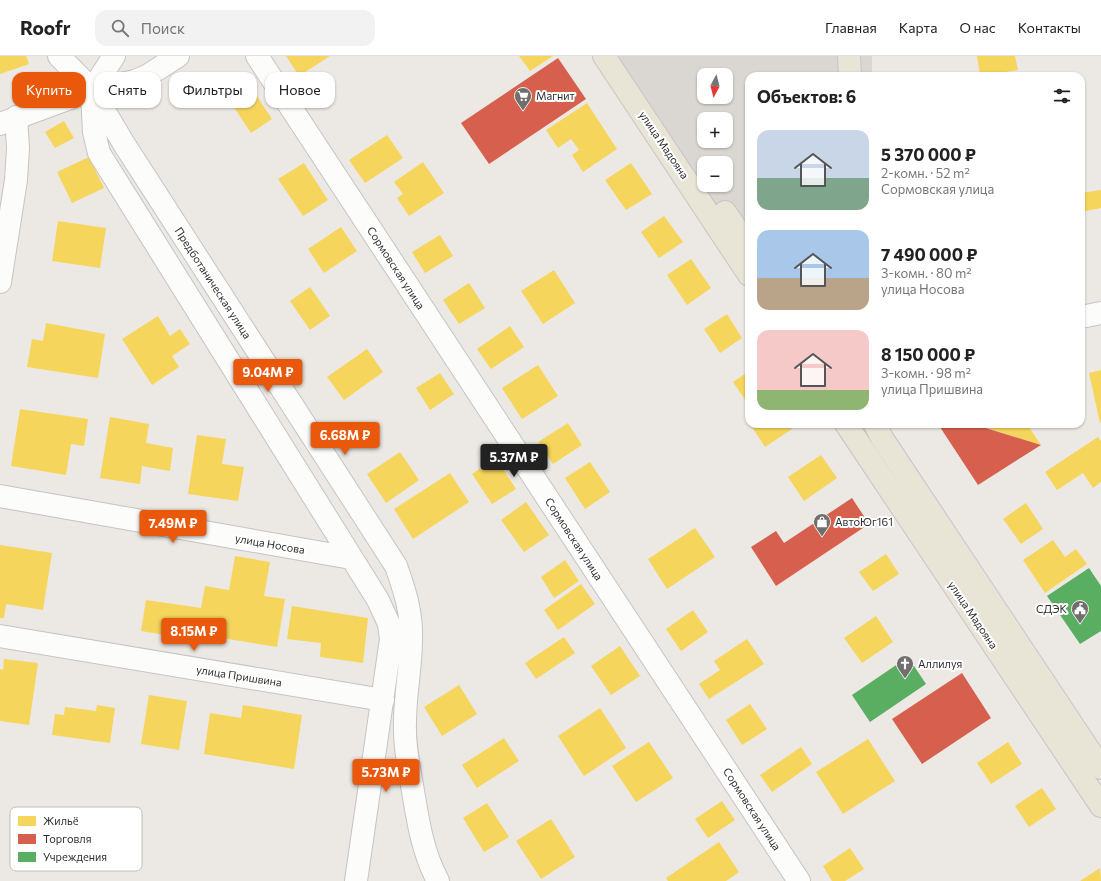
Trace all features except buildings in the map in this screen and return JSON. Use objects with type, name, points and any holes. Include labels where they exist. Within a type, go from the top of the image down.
[{"type":"main road","name":"улица Мадояна","points":[[604,56],[745,269]]},
{"type":"main road","points":[[849,56],[850,72]]},
{"type":"main road","points":[[670,154],[688,158],[697,172]]},
{"type":"main road","points":[[711,192],[740,235],[745,239]]},
{"type":"main road","name":"улица Мадояна","points":[[849,428],[1101,806]]},
{"type":"main road","name":"улица Мадояна","points":[[878,431],[1101,768]]},
{"type":"street","name":"Предботаническая улица","points":[[59,56],[92,90],[124,144],[396,566],[406,596],[411,640],[405,722],[406,752],[419,829],[430,865],[438,881]]},
{"type":"street","points":[[114,56],[92,90],[94,132],[99,153],[378,600],[389,624],[390,639],[383,700],[356,881]]},
{"type":"street","points":[[0,282],[16,180],[18,148],[8,120],[92,90],[135,81],[147,76],[178,56]]},
{"type":"street","name":"Сормовская улица","points":[[257,56],[800,881]]},
{"type":"street","points":[[1085,316],[1101,313]]},
{"type":"street","name":"улица Носова","points":[[0,496],[351,558]]},
{"type":"street","name":"улица Пришвина","points":[[0,636],[383,700]]},
{"type":"shaded area","points":[[595,56],[872,56],[872,72],[745,72],[745,277]]},
{"type":"place","name":"Магнит","points":[[523,111]]},
{"type":"place","name":"АвтоЮг161","points":[[822,537]]},
{"type":"place","name":"СДЭК","points":[[1080,624]]},
{"type":"place","name":"Аллилуя","points":[[905,679]]}]
